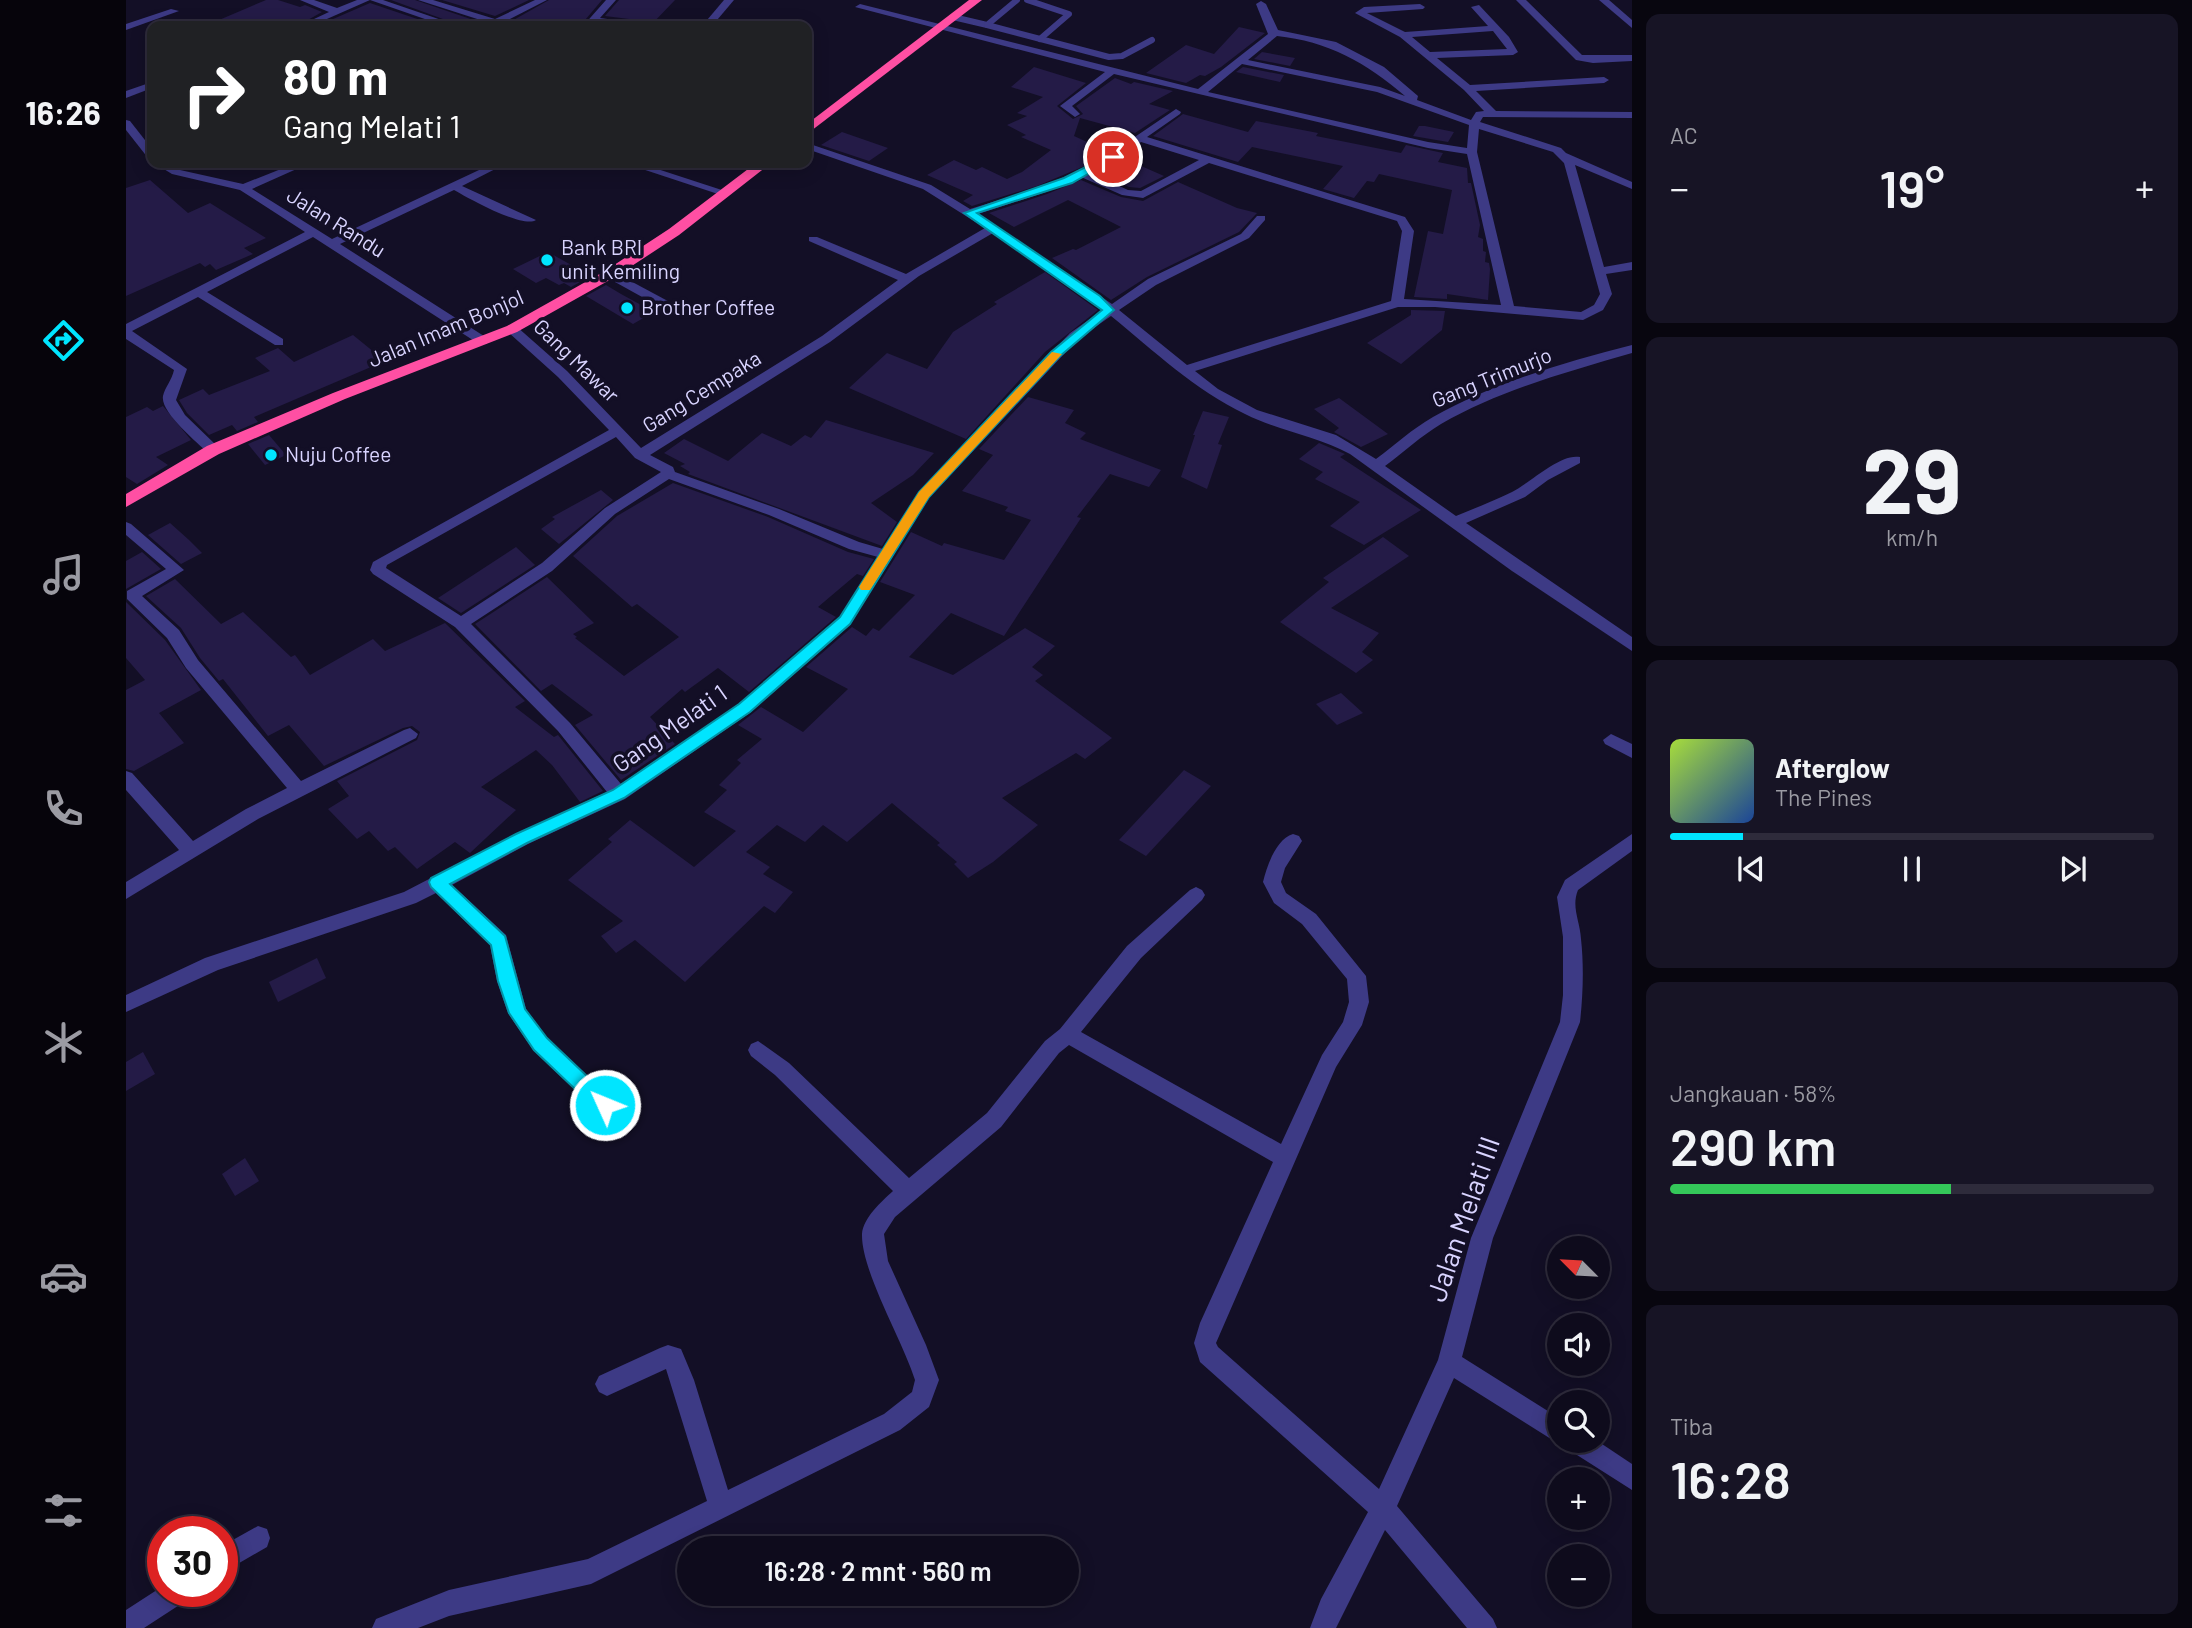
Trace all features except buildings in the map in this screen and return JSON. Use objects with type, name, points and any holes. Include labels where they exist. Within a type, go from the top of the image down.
[{"type":"highway","points":[[812,126],[976,0]]},
{"type":"highway","name":"Jalan Imam Bonjol","points":[[126,501],[213,450],[339,396],[512,329],[610,274],[674,232],[758,168]]},
{"type":"street","points":[[305,0],[338,12]]},
{"type":"street","points":[[320,20],[365,0]]},
{"type":"street","points":[[374,0],[439,21]]},
{"type":"street","points":[[403,9],[421,0],[493,21]]},
{"type":"street","points":[[498,21],[542,0]]},
{"type":"street","points":[[593,21],[611,0]]},
{"type":"street","points":[[711,21],[729,0]]},
{"type":"street","points":[[1521,0],[1579,58],[1632,58]]},
{"type":"street","points":[[1604,0],[1632,25]]},
{"type":"street","points":[[1261,4],[1275,32]]},
{"type":"street","points":[[1420,6],[1361,11],[1372,20],[1403,35],[1468,88],[1492,113]]},
{"type":"street","points":[[860,7],[1200,93],[1429,145],[1472,152]]},
{"type":"street","points":[[1428,55],[1513,52],[1506,38],[1475,7]]},
{"type":"street","points":[[126,27],[174,11]]},
{"type":"street","points":[[1403,35],[1496,28]]},
{"type":"street","points":[[1200,93],[1275,32]]},
{"type":"street","points":[[1275,32],[1333,44],[1380,69],[1420,103]]},
{"type":"street","points":[[1184,370],[1397,303],[1508,308],[1583,316],[1599,307],[1606,294],[1569,163],[1557,150],[1380,90],[1241,61]]},
{"type":"street","points":[[1075,114],[1065,106],[1114,70]]},
{"type":"street","points":[[1468,88],[1604,80]]},
{"type":"street","points":[[126,95],[147,88]]},
{"type":"street","points":[[969,213],[1083,174],[1176,112]]},
{"type":"street","points":[[1508,308],[1472,152],[1474,124],[1480,114],[1632,116]]},
{"type":"street","points":[[126,123],[147,150]]},
{"type":"street","points":[[1140,138],[1401,219],[1408,231],[1397,303]]},
{"type":"street","points":[[812,148],[927,187],[994,228],[1096,298],[1213,393],[1252,413],[1331,438],[1377,465],[1632,645]]},
{"type":"street","points":[[1564,156],[1632,186]]},
{"type":"street","points":[[1083,174],[1126,193],[1143,195],[1206,160]]},
{"type":"street","name":"Jalan Randu","points":[[168,168],[244,188],[312,233],[334,243],[482,341]]},
{"type":"street","points":[[244,188],[293,168]]},
{"type":"street","points":[[334,243],[492,168]]},
{"type":"street","points":[[645,168],[725,193]]},
{"type":"street","points":[[454,186],[485,204],[530,220]]},
{"type":"street","name":"Gang Melati 1","points":[[126,1004],[212,964],[410,898],[522,839],[619,794],[745,708],[845,621],[924,495],[1055,355],[1108,310],[1152,282],[1245,236],[1261,218]]},
{"type":"street","name":"Gang Cempaka","points":[[885,554],[854,546],[774,512],[668,474],[668,470],[640,455],[826,339],[907,279],[994,228]]},
{"type":"street","points":[[213,450],[169,402],[181,369],[126,331],[198,290],[312,233]]},
{"type":"street","points":[[813,239],[907,279]]},
{"type":"street","points":[[1598,272],[1632,266]]},
{"type":"street","points":[[610,274],[675,310]]},
{"type":"street","points":[[198,290],[232,315],[279,342]]},
{"type":"street","name":"Gang Mawar","points":[[512,329],[563,372],[640,455]]},
{"type":"street","name":"Gang Trimurjo","points":[[1377,465],[1437,421],[1476,403],[1520,385],[1632,349]]},
{"type":"street","points":[[617,431],[380,562],[378,570],[461,623],[564,727],[619,794]]},
{"type":"street","points":[[1456,522],[1520,494],[1543,477],[1575,460]]},
{"type":"street","points":[[461,623],[547,568],[610,511],[668,474]]},
{"type":"street","points":[[126,527],[176,570],[132,595],[173,634],[192,664],[298,789]]},
{"type":"street","points":[[126,891],[190,850],[298,789],[410,734]]},
{"type":"street","points":[[1611,740],[1632,752]]},
{"type":"street","points":[[126,778],[190,850]]},
{"type":"street","points":[[1293,841],[1276,866],[1272,881],[1280,898],[1309,919],[1356,976],[1359,1002],[1352,1025],[1328,1061],[1205,1343],[1208,1354],[1382,1509],[1484,1628]]},
{"type":"street","name":"Jalan Melati III","points":[[1323,1628],[1382,1509],[1449,1362],[1482,1238],[1570,1022],[1573,995],[1572,937],[1566,912],[1566,897],[1571,885],[1632,841]]},
{"type":"street","points":[[437,882],[499,941],[517,1013],[540,1044],[605,1105]]},
{"type":"street","points":[[385,1628],[449,1603],[591,1571],[892,1422],[921,1399],[927,1380],[918,1353],[877,1262],[873,1232],[887,1210],[994,1120],[1052,1047],[1067,1035],[1134,952],[1196,895]]},
{"type":"street","points":[[1067,1035],[1285,1158]]},
{"type":"street","points":[[758,1050],[782,1069],[908,1191]]},
{"type":"street","points":[[607,1384],[668,1356],[673,1357],[722,1508]]},
{"type":"street","points":[[1449,1362],[1547,1423]]},
{"type":"street","points":[[1593,1453],[1632,1478]]},
{"type":"street","points":[[238,1551],[258,1538]]},
{"type":"street","points":[[126,1625],[154,1607]]},
{"type":"lane","points":[[987,25],[1017,0]]},
{"type":"lane","points":[[1027,0],[1069,14],[1040,40]]},
{"type":"lane","points":[[953,17],[1109,58],[1122,55],[1152,40]]},
{"type":"slow traffic","points":[[865,587],[924,495],[1056,354]]},
{"type":"place","name":"Bank BRI unit Kemiling","points":[[547,260]]},
{"type":"place","name":"Brother Coffee","points":[[627,308]]},
{"type":"place","name":"Nuju Coffee","points":[[271,455]]},
{"type":"route","points":[[605,1105],[540,1044],[517,1013],[499,941],[437,882],[619,794],[745,708],[845,621],[924,495],[1055,355],[1074,336],[1108,310],[1096,298],[969,213],[1068,181],[1113,157]]}]
